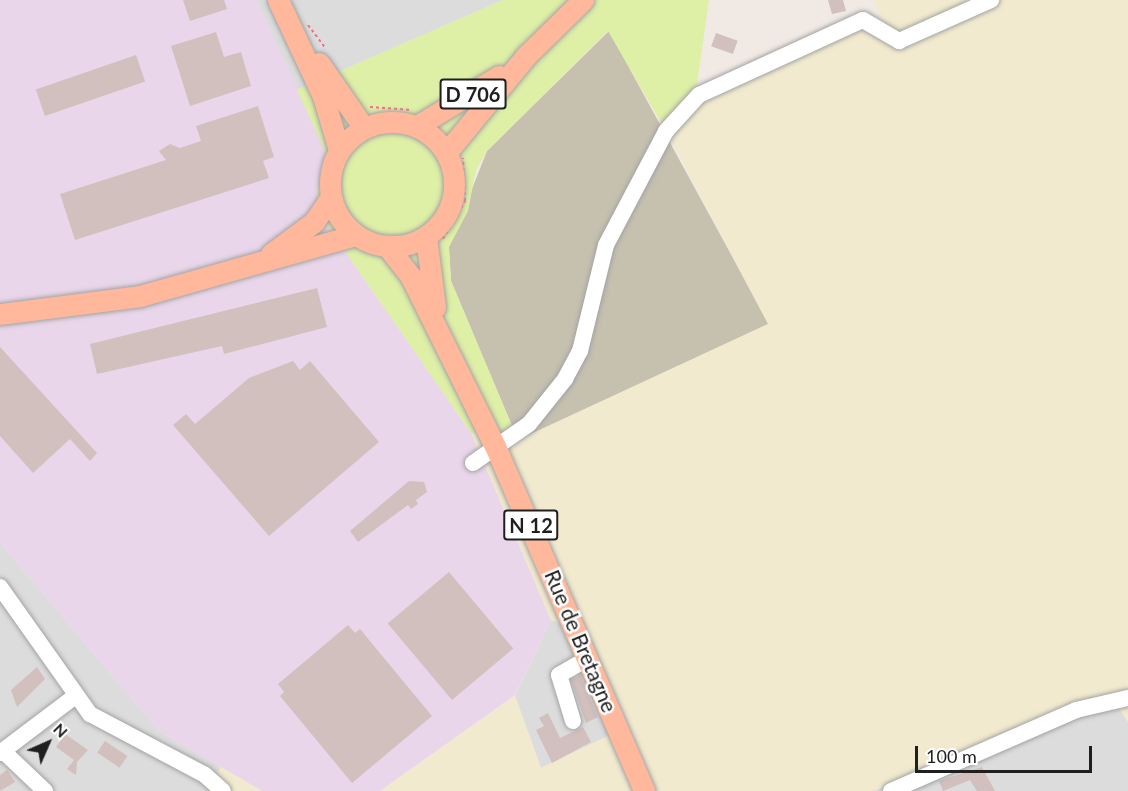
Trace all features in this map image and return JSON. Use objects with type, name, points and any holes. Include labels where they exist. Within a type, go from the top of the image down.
[{"type":"main road","points":[[278,0],[323,96],[339,150]]},
{"type":"main road","name":"D 706","points":[[451,144],[526,56],[583,0]]},
{"type":"main road","points":[[295,8],[320,64],[364,128]]},
{"type":"main road","name":"D 706","points":[[419,118],[526,56]]},
{"type":"main road","points":[[0,314],[140,296],[356,236],[387,246],[432,241],[450,209],[454,192],[451,144],[419,118],[364,128],[339,150],[330,173],[331,197],[356,236]]},
{"type":"main road","points":[[260,261],[314,222],[331,197]]},
{"type":"main road","name":"Rue de Bretagne","points":[[432,241],[428,283],[468,394]]},
{"type":"main road","name":"Rue de Bretagne","points":[[387,246],[411,277],[495,446],[644,791]]},
{"type":"street","points":[[473,463],[529,424],[565,379],[580,351],[606,244],[666,131],[699,95],[863,20],[899,41],[990,0]]},
{"type":"street","points":[[0,587],[74,697],[110,729],[152,745],[223,791]]},
{"type":"street","points":[[573,721],[559,675],[588,658]]},
{"type":"street","points":[[45,791],[2,752],[74,697]]},
{"type":"street","points":[[891,791],[1076,710],[1128,698]]},
{"type":"path","points":[[295,8],[332,59]]},
{"type":"path","points":[[363,105],[419,118]]},
{"type":"path","points":[[432,241],[465,201],[464,145],[451,144]]},
{"type":"shaded area","points":[[0,0],[256,0],[326,151],[315,208],[471,433],[551,620],[515,695],[380,791],[262,791],[159,731],[0,543]]},
{"type":"shaded area","points":[[256,0],[503,0],[297,90]]},
{"type":"shaded area","points":[[875,0],[1128,0],[1128,722],[1111,697],[873,791],[380,791],[515,696],[541,768],[612,734],[566,625],[551,620],[471,433],[518,440],[768,324],[666,131],[696,91],[880,18]]},
{"type":"shaded area","points":[[609,31],[769,324],[518,440],[451,281],[449,247],[487,151]]},
{"type":"shaded area","points":[[0,543],[159,731],[221,767],[208,791],[0,791]]},
{"type":"shaded area","points":[[551,620],[566,625],[612,734],[541,768],[515,696]]},
{"type":"shaded area","points":[[1112,697],[1128,722],[1128,791],[873,791]]},
{"type":"shaded area","points":[[221,767],[262,791],[208,791]]},
{"type":"green space","points":[[503,0],[709,0],[696,91],[666,131],[608,31],[487,151],[476,170],[468,211],[449,247],[451,281],[518,440],[471,433],[315,208],[325,151],[297,90]]},
{"type":"building","points":[[183,0],[224,0],[227,9],[190,21]]},
{"type":"building","points":[[828,0],[843,0],[846,11],[832,14]]},
{"type":"building","points":[[216,32],[224,57],[241,52],[251,86],[190,106],[171,46]]},
{"type":"building","points":[[716,33],[738,41],[733,54],[711,46]]},
{"type":"building","points":[[136,55],[145,81],[45,116],[36,90]]},
{"type":"building","points":[[258,106],[274,157],[263,161],[269,178],[75,240],[60,194],[166,160],[159,151],[170,144],[180,148],[201,141],[196,126]]},
{"type":"building","points":[[317,288],[327,327],[224,354],[222,346],[97,374],[90,344]]},
{"type":"building","points":[[0,347],[97,453],[90,461],[70,439],[33,473],[0,436]]},
{"type":"building","points":[[293,361],[300,370],[310,361],[379,442],[269,536],[173,425],[186,414],[195,424],[249,378]]},
{"type":"building","points":[[409,481],[424,482],[427,492],[416,500],[418,504],[411,509],[408,505],[358,542],[350,531]]},
{"type":"building","points":[[449,572],[513,649],[452,700],[388,623]]},
{"type":"building","points":[[348,625],[355,633],[360,629],[432,716],[352,783],[280,696],[284,692],[278,684]]},
{"type":"building","points":[[37,667],[45,679],[17,707],[11,690]]},
{"type":"building","points":[[580,675],[598,717],[586,723],[571,680]]},
{"type":"building","points":[[548,713],[560,738],[583,727],[591,742],[552,763],[536,730],[544,726],[539,718]]},
{"type":"building","points":[[65,734],[88,750],[77,762],[76,775],[67,769],[74,760],[56,747]]},
{"type":"building","points":[[105,741],[127,756],[120,768],[97,753]]},
{"type":"building","points":[[982,767],[995,791],[977,791],[970,780],[943,791],[939,781]]},
{"type":"building","points":[[7,770],[15,782],[0,791],[0,775]]}]
